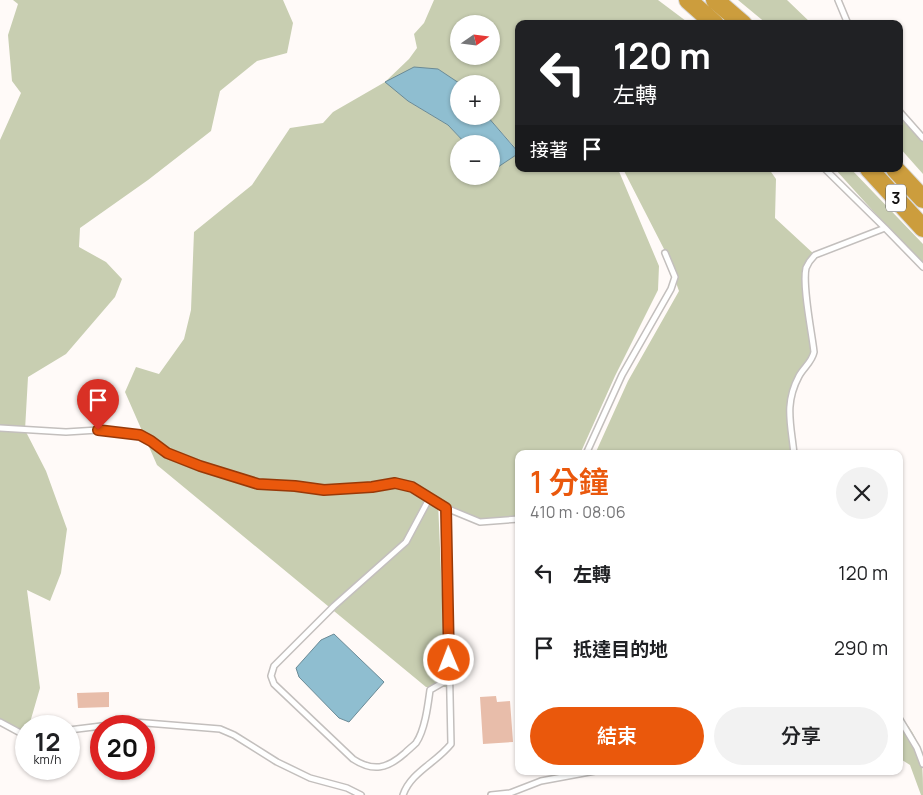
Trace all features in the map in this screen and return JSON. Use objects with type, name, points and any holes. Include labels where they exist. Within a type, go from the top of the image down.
[{"type":"highway","points":[[688,0],[710,20]]},
{"type":"highway","points":[[715,0],[738,20]]},
{"type":"highway","name":"3","points":[[873,172],[923,228]]},
{"type":"highway","name":"3","points":[[898,172],[923,199]]},
{"type":"lane","points":[[838,0],[846,20]]},
{"type":"lane","points":[[903,116],[923,138]]},
{"type":"lane","points":[[828,172],[923,267]]},
{"type":"lane","points":[[793,450],[788,408],[800,375],[813,358],[814,352],[805,281],[806,268],[815,255],[885,228]]},
{"type":"lane","points":[[588,450],[622,375],[671,289],[675,276],[665,253]]},
{"type":"lane","points":[[0,428],[66,432],[98,430],[140,435],[167,453],[200,466],[258,484],[324,490],[372,487],[395,483],[412,487],[446,508],[480,522],[515,519]]},
{"type":"lane","points":[[429,499],[406,542],[334,606],[274,666],[271,676],[274,684],[353,759],[365,767],[377,768],[396,761],[416,742],[427,714],[430,690],[449,679]]},
{"type":"lane","points":[[403,795],[409,782],[443,754],[450,744],[446,508]]},
{"type":"lane","points":[[0,722],[15,730]]},
{"type":"lane","points":[[80,729],[134,722],[220,730],[234,734],[276,762],[310,778],[347,788],[361,795]]},
{"type":"lane","points":[[903,725],[917,748],[923,764]]},
{"type":"lane","points":[[491,795],[510,793],[541,781],[577,775]]},
{"type":"green space","points":[[13,0],[283,0],[293,23],[287,53],[257,61],[220,91],[211,131],[148,180],[80,228],[79,247],[106,262],[122,279],[115,297],[66,354],[28,377],[25,430],[46,471],[67,529],[61,573],[50,601],[27,590],[40,688],[32,715],[15,715],[15,729],[0,722],[0,140],[21,93],[12,81],[8,35],[18,4]]},
{"type":"green space","points":[[434,0],[658,0],[685,20],[515,20],[515,148],[495,125],[500,125],[500,75],[450,75],[450,78],[438,69],[408,101],[448,125],[457,135],[450,135],[450,185],[500,185],[500,165],[515,155],[515,172],[619,172],[659,266],[658,290],[615,376],[582,450],[515,450],[515,518],[486,521],[438,502],[446,687],[426,687],[157,465],[125,392],[136,367],[159,374],[184,339],[191,310],[194,232],[252,185],[290,128],[323,123],[333,112],[385,82],[409,59],[417,48],[414,34],[424,23]]},
{"type":"green space","points":[[738,0],[787,0],[808,20],[762,20]]},
{"type":"green space","points":[[903,113],[923,134],[923,174],[903,152]]},
{"type":"green space","points":[[625,172],[771,172],[776,179],[775,218],[815,255],[808,263],[805,276],[815,352],[797,384],[791,410],[796,450],[597,450],[628,381],[679,291],[664,249]]},
{"type":"green space","points":[[838,172],[854,172],[923,244],[923,266]]},
{"type":"green space","points":[[903,720],[913,733],[920,752],[923,773],[923,795],[921,795],[910,765],[903,761]]},
{"type":"water","points":[[414,67],[438,69],[450,77],[450,125],[495,125],[515,148],[515,156],[500,166],[500,135],[457,135],[448,125],[408,101],[385,82]]},
{"type":"water","points":[[334,634],[384,682],[349,722],[339,718],[299,677],[296,668],[321,640]]},
{"type":"building","points":[[109,692],[109,707],[78,708],[77,693]]},
{"type":"building","points":[[496,696],[497,702],[510,701],[513,742],[483,744],[480,697]]},
{"type":"route","points":[[98,430],[140,435],[167,453],[200,466],[258,484],[324,490],[372,487],[395,483],[412,487],[446,508],[449,660]]}]
